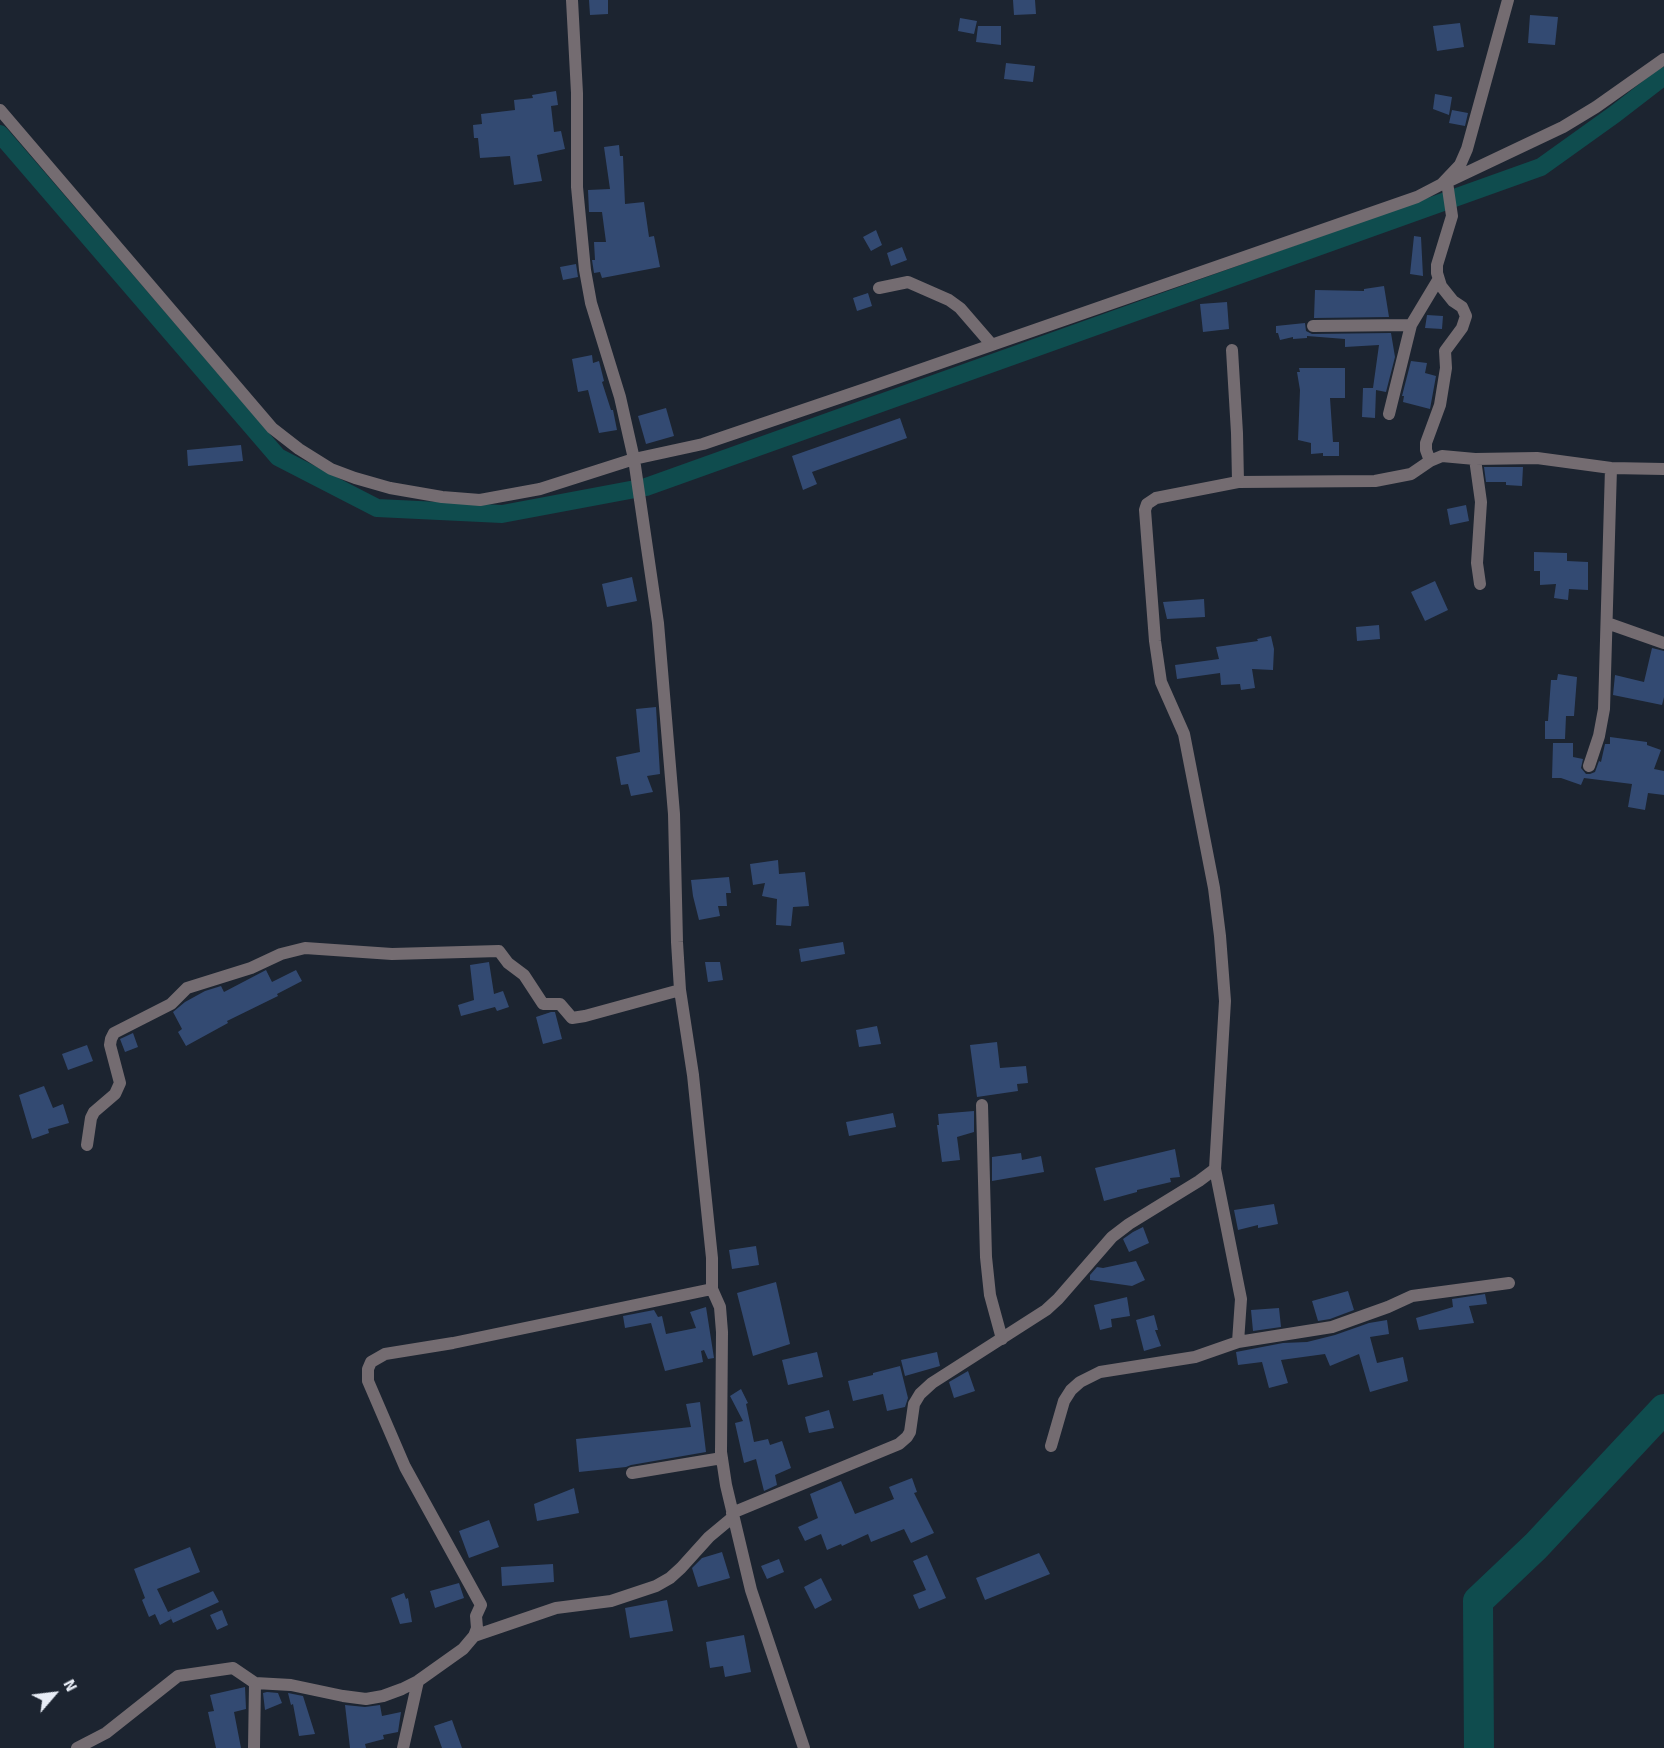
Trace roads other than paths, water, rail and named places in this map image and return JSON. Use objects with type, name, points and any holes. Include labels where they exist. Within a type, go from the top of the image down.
[{"type":"street","points":[[572,0],[577,93],[577,187],[585,270],[591,303],[620,397],[634,459],[642,500],[658,623],[674,814],[676,942],[680,990],[693,1075],[709,1224],[712,1289],[720,1307],[722,1332],[722,1458],[751,1590],[804,1748]]},
{"type":"street","points":[[1430,461],[1426,443],[1440,405],[1446,368],[1445,351],[1462,328],[1466,315],[1462,307],[1453,301],[1438,280],[1437,265],[1450,223],[1452,208],[1446,185],[1460,165],[1467,149],[1508,0]]},
{"type":"street","points":[[0,110],[272,428],[299,449],[331,469],[390,488],[442,497],[480,500],[540,489],[634,459],[703,444],[1283,242],[1400,204],[1446,185],[1563,127],[1596,107],[1664,59]]},
{"type":"street","points":[[1389,414],[1411,325],[1438,280]]},
{"type":"street","points":[[879,288],[908,282],[950,300],[960,308],[992,345]]},
{"type":"street","points":[[1313,326],[1411,325]]},
{"type":"street","points":[[1232,350],[1238,482]]},
{"type":"street","points":[[1238,1342],[1241,1299],[1215,1169],[1225,1001],[1220,936],[1214,888],[1184,734],[1161,682],[1155,641],[1145,510],[1147,504],[1156,498],[1238,482],[1375,481],[1411,474],[1442,456],[1475,459],[1537,458],[1611,468],[1664,470]]},
{"type":"street","points":[[1475,459],[1481,502],[1477,563],[1479,584]]},
{"type":"street","points":[[1589,766],[1599,736],[1604,709],[1611,468]]},
{"type":"street","points":[[1607,623],[1664,643]]},
{"type":"street","points":[[87,1145],[94,1112],[115,1094],[120,1083],[110,1045],[114,1033],[171,1004],[187,988],[251,968],[281,954],[305,948],[392,954],[499,951],[508,963],[524,975],[543,1004],[560,1004],[573,1018],[680,990]]},
{"type":"street","points":[[982,1105],[986,1257],[990,1295],[1002,1339]]},
{"type":"street","points":[[474,1636],[556,1608],[610,1600],[656,1586],[681,1568],[733,1515],[898,1444],[907,1437],[910,1431],[914,1404],[920,1394],[953,1368],[1030,1321],[1058,1299],[1112,1237],[1215,1169]]},
{"type":"street","points":[[1051,1446],[1064,1401],[1071,1390],[1091,1375],[1118,1368],[1195,1357],[1238,1342],[1332,1327],[1412,1296],[1509,1283]]},
{"type":"street","points":[[77,1748],[106,1733],[178,1676],[233,1668],[255,1683],[291,1685],[366,1699],[382,1696],[418,1681],[463,1649],[474,1636],[477,1628],[476,1616],[481,1605],[405,1467],[368,1381],[368,1369],[371,1362],[385,1354],[453,1343],[712,1289]]},
{"type":"street","points":[[632,1473],[722,1458]]},
{"type":"street","points":[[403,1748],[418,1681]]},
{"type":"street","points":[[254,1748],[255,1683]]},
{"type":"waterway","points":[[0,134],[278,457],[377,508],[502,514],[646,487],[1541,167],[1664,76]]},
{"type":"waterway","points":[[1479,1748],[1478,1601],[1536,1546],[1664,1409]]}]
